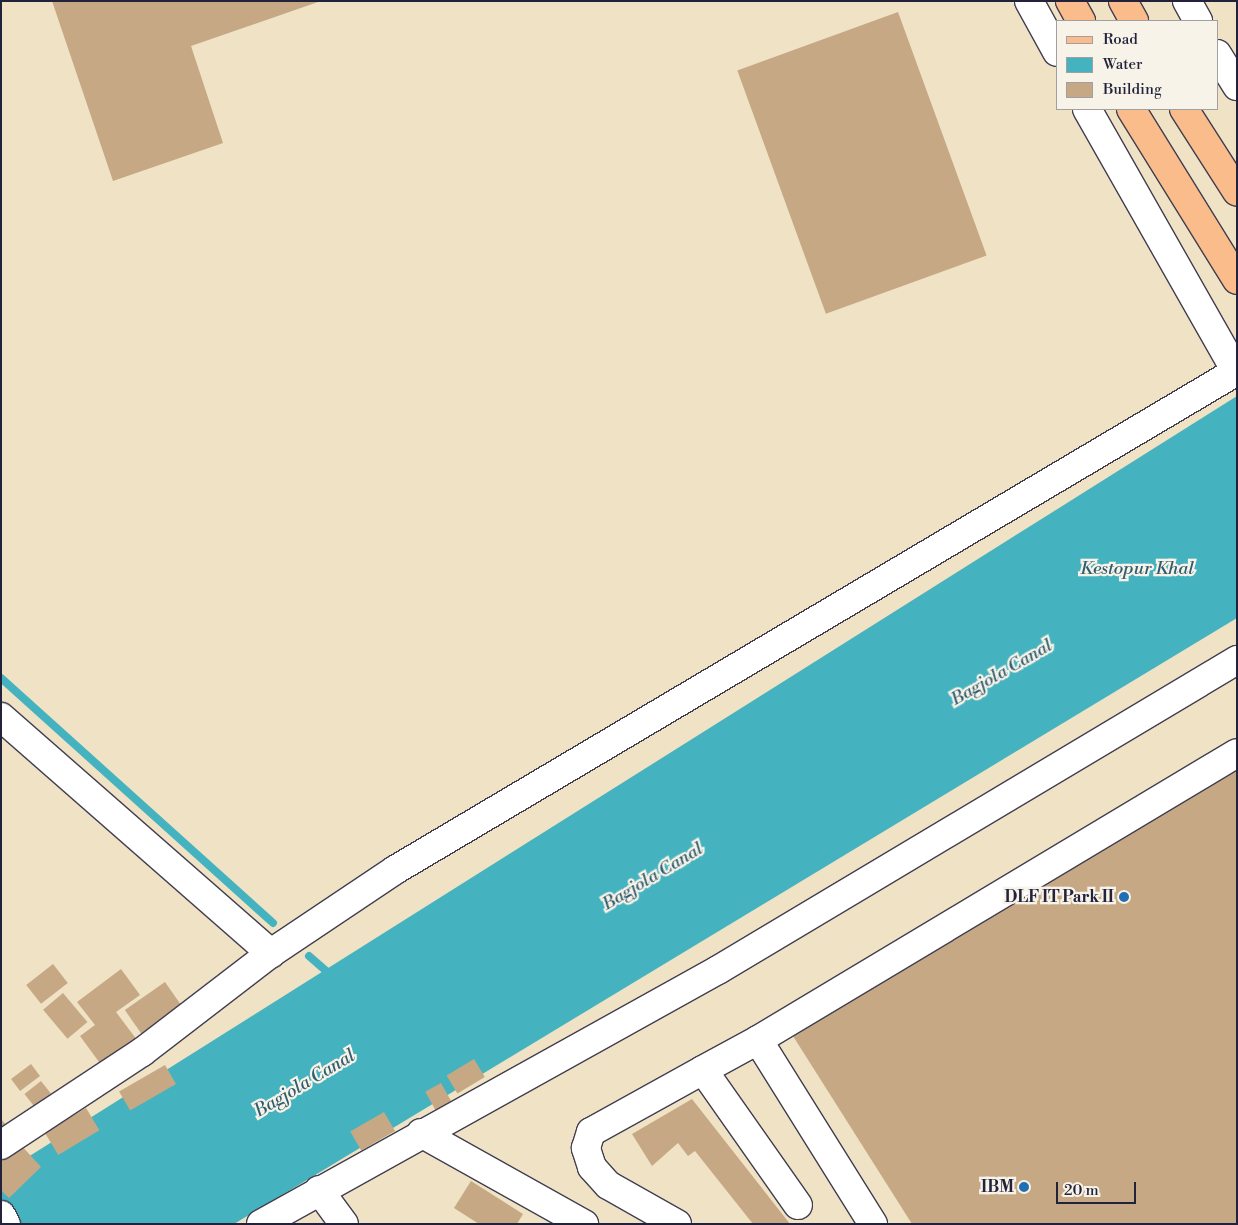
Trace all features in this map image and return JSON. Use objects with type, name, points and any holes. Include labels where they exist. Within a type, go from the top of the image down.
[{"type":"main road","points":[[1070,1],[1080,20]]},
{"type":"main road","points":[[1124,1],[1134,20]]},
{"type":"main road","points":[[1132,110],[1237,280]]},
{"type":"main road","points":[[1185,110],[1237,192]]},
{"type":"street","points":[[1029,1],[1056,50]]},
{"type":"street","points":[[1187,1],[1197,20]]},
{"type":"street","points":[[1218,56],[1236,84]]},
{"type":"street","points":[[1,1144],[142,1052],[272,954],[395,870],[1236,371],[1089,110]]},
{"type":"street","points":[[261,1224],[421,1133],[718,970],[1237,660]]},
{"type":"street","points":[[1,717],[272,954]]},
{"type":"street","points":[[677,1224],[608,1185],[592,1167],[586,1148],[591,1132],[758,1040],[1237,753]]},
{"type":"street","points":[[758,1040],[873,1224]]},
{"type":"street","points":[[703,1070],[798,1205]]},
{"type":"street","points":[[421,1133],[584,1224]]},
{"type":"street","points":[[319,1190],[344,1224]]},
{"type":"street","points":[[1,1215],[6,1224]]},
{"type":"water","name":"Kestopur Khal","points":[[1237,396],[1237,618],[234,1224],[1,1224],[1,1174]]},
{"type":"building","points":[[52,1],[318,2],[191,46],[223,143],[113,181]]},
{"type":"building","points":[[898,12],[987,255],[826,314],[737,70]]},
{"type":"building","name":"DLF IT Park II","points":[[1237,769],[1237,1224],[912,1224],[786,1025]]},
{"type":"building","points":[[53,964],[68,983],[41,1004],[26,985]]},
{"type":"building","points":[[121,969],[140,995],[116,1012],[137,1040],[102,1066],[80,1036],[95,1025],[77,1002]]},
{"type":"building","points":[[165,982],[185,1011],[145,1039],[125,1010]]},
{"type":"building","points":[[63,993],[87,1022],[68,1039],[43,1010]]},
{"type":"building","points":[[474,1059],[485,1077],[457,1093],[447,1075]]},
{"type":"building","points":[[31,1064],[40,1076],[20,1091],[11,1079]]},
{"type":"building","points":[[165,1065],[176,1084],[130,1111],[119,1092]]},
{"type":"building","points":[[41,1081],[51,1094],[34,1107],[24,1094]]},
{"type":"building","points":[[441,1083],[451,1101],[435,1110],[425,1092]]},
{"type":"building","points":[[692,1099],[790,1224],[753,1224],[695,1151],[688,1156],[678,1143],[652,1166],[632,1134]]},
{"type":"building","points":[[86,1108],[99,1130],[58,1155],[45,1133]]},
{"type":"building","points":[[384,1112],[395,1131],[361,1151],[350,1132]]},
{"type":"building","points":[[1,1119],[8,1127],[1,1132]]},
{"type":"building","points":[[20,1144],[41,1167],[9,1198],[1,1190],[1,1162]]},
{"type":"building","points":[[471,1181],[523,1214],[517,1224],[479,1224],[454,1208]]},
{"type":"waterway","points":[[1,678],[273,923]]},
{"type":"waterway","points":[[309,956],[332,976]]},
{"type":"place","name":"DLF IT Park II","points":[[1124,897]]},
{"type":"place","name":"IBM","points":[[1024,1187]]},
{"type":"water label","name":"Bagjola Canal","points":[[1002,673]]},
{"type":"water label","name":"Bagjola Canal","points":[[653,877]]},
{"type":"water label","name":"Bagjola Canal","points":[[305,1084]]}]
